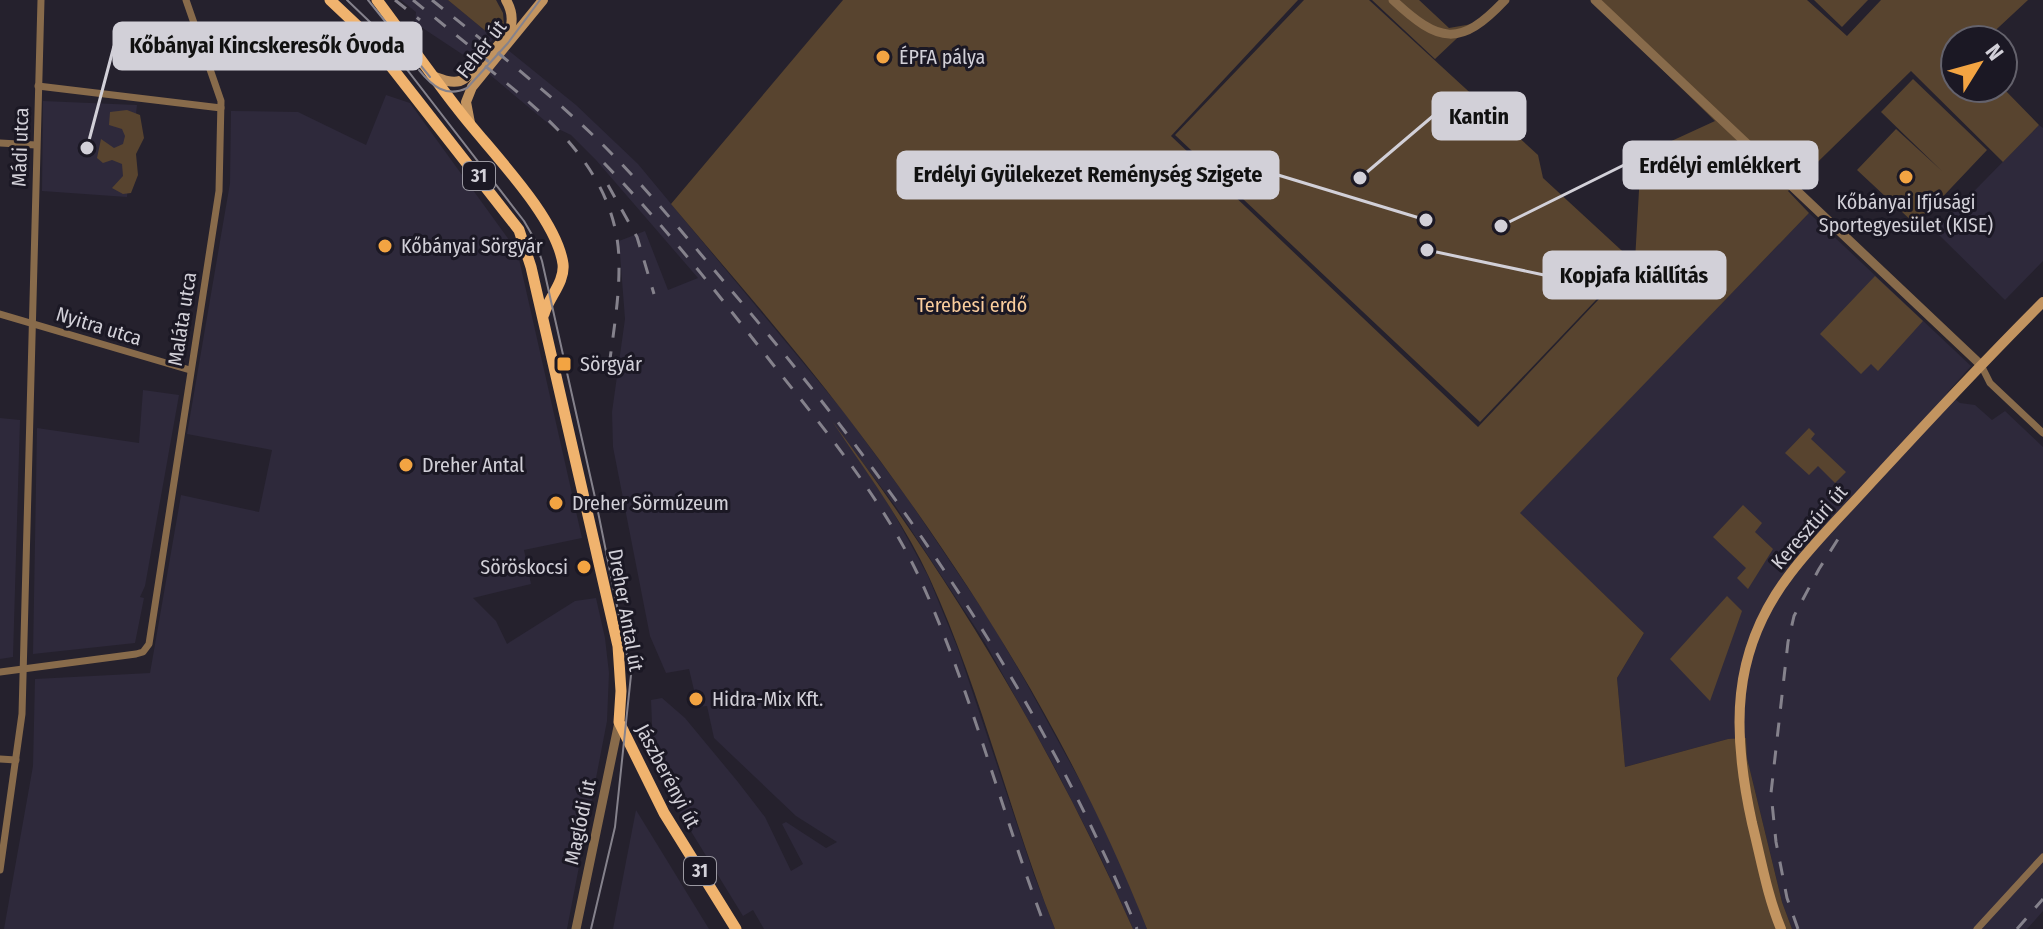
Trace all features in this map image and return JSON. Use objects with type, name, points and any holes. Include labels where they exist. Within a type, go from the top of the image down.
[{"type":"main road","name":"Dreher Antal út","points":[[330,0],[364,32],[512,217],[526,247],[618,646],[621,691],[619,722]]},
{"type":"main road","name":"31","points":[[377,0],[471,127],[542,214],[561,255],[561,280]]},
{"type":"main road","name":"Fehér út","points":[[435,77],[447,81],[465,79],[476,69],[511,27],[512,15],[506,0]]},
{"type":"main road","name":"Fehér út","points":[[471,127],[466,102],[472,87],[543,0]]},
{"type":"main road","points":[[531,267],[544,282],[550,284],[561,280]]},
{"type":"main road","points":[[543,318],[547,303],[561,280]]},
{"type":"main road","name":"Keresztúri út","points":[[1781,929],[1769,894],[1740,767],[1738,713],[1749,654],[1769,608],[1791,572],[2043,302]]},
{"type":"main road","name":"Jászberényi út","points":[[619,722],[664,813],[736,929]]},
{"type":"street","name":"Mádi utca","points":[[0,870],[22,714],[41,0]]},
{"type":"street","name":"Maláta utca","points":[[21,670],[136,654],[147,648],[219,191],[221,108],[186,0]]},
{"type":"street","points":[[1393,0],[1419,24],[1451,35],[1480,25],[1505,0]]},
{"type":"street","points":[[1595,0],[1981,365],[1990,383],[2043,433]]},
{"type":"street","points":[[38,86],[221,108]]},
{"type":"street","points":[[0,143],[36,145]]},
{"type":"street","name":"Nyitra utca","points":[[0,314],[190,370]]},
{"type":"street","points":[[0,672],[21,670]]},
{"type":"street","name":"Maglódi út","points":[[576,929],[619,722]]},
{"type":"street","points":[[0,759],[16,760]]},
{"type":"street","points":[[1977,929],[2043,857]]},
{"type":"shaded area","points":[[401,0],[448,0],[494,38],[474,62],[415,23],[416,12]]},
{"type":"shaded area","points":[[508,50],[576,105],[638,164],[844,412],[908,499],[989,619],[1023,677],[1090,799],[1124,870],[1147,929],[1133,929],[1055,768],[983,639],[896,507],[848,443],[892,510],[928,576],[958,649],[1055,929],[764,929],[753,910],[743,916],[654,771],[651,700],[662,698],[685,718],[738,782],[765,817],[791,871],[803,864],[782,824],[786,822],[826,848],[837,842],[796,816],[714,738],[707,706],[698,707],[689,669],[666,673],[650,636],[613,447],[612,412],[625,319],[619,241],[645,231],[668,290],[698,278],[571,135],[550,125],[489,74]]},
{"type":"shaded area","points":[[386,95],[410,103],[512,244],[519,259],[582,538],[524,550],[531,584],[473,598],[496,621],[507,644],[575,601],[596,598],[605,638],[609,673],[607,721],[567,929],[4,929],[33,766],[35,679],[150,673],[181,495],[259,512],[272,450],[187,434],[230,183],[231,111],[298,112],[366,145]]},
{"type":"shaded area","points":[[43,101],[137,105],[127,197],[42,191]]},
{"type":"shaded area","points":[[2039,125],[2043,128],[2043,261],[2005,300],[1935,231]]},
{"type":"shaded area","points":[[1809,213],[1971,366],[1947,393],[1960,403],[1975,405],[1992,420],[2005,411],[2043,447],[2043,911],[2027,929],[1792,929],[1782,902],[1747,758],[1746,739],[1728,739],[1625,767],[1617,678],[1644,633],[1519,513]]},
{"type":"shaded area","points":[[143,390],[179,395],[145,586],[140,597],[144,598],[135,643],[33,654],[37,428],[139,443]]},
{"type":"shaded area","points":[[0,418],[20,420],[13,657],[0,659]]},
{"type":"shaded area","points":[[636,810],[709,929],[613,929]]},
{"type":"green space","points":[[448,0],[496,0],[503,13],[504,25],[494,38]]},
{"type":"green space","name":"Terebesi erdő","points":[[843,0],[1298,0],[1171,136],[1478,427],[1635,261],[1641,155],[1715,121],[1591,0],[1807,0],[1847,36],[1881,0],[2028,0],[2002,24],[1939,24],[1939,99],[1911,71],[1788,191],[1809,213],[1520,513],[1644,633],[1617,678],[1625,767],[1728,739],[1746,738],[1747,758],[1782,902],[1792,929],[1147,929],[1086,792],[1014,661],[974,597],[845,414],[671,204]]},
{"type":"green space","points":[[1304,0],[1369,0],[1538,155],[1543,178],[1633,261],[1480,422],[1175,135]]},
{"type":"green space","points":[[1372,0],[1419,0],[1449,28],[1472,24],[1435,59]]},
{"type":"green space","points":[[1814,0],[1868,0],[1842,27]]},
{"type":"green space","points":[[1913,79],[1987,150],[1916,225],[1857,170],[1896,129],[1942,171],[1881,112]]},
{"type":"green space","points":[[1944,104],[2019,104],[2039,125],[2003,162]]},
{"type":"green space","points":[[127,110],[140,115],[144,138],[136,154],[138,175],[131,193],[123,194],[112,188],[123,176],[122,164],[112,160],[103,163],[97,158],[101,139],[114,148],[123,144],[125,136],[122,129],[109,125],[110,112]]},
{"type":"green space","points":[[1875,276],[1923,321],[1878,371],[1871,364],[1861,374],[1820,334]]},
{"type":"green space","points":[[832,421],[918,542],[997,666],[1069,795],[1133,929],[1055,929],[980,707],[929,577],[896,516]]},
{"type":"green space","points":[[1809,428],[1815,434],[1811,439],[1846,472],[1835,483],[1818,466],[1809,475],[1785,453]]},
{"type":"green space","points":[[1743,505],[1762,523],[1755,532],[1773,549],[1748,589],[1737,578],[1746,568],[1713,537]]},
{"type":"green space","points":[[1727,596],[1742,611],[1710,701],[1670,659]]},
{"type":"tram line","points":[[347,0],[371,23],[524,221],[542,261],[631,675],[615,827],[591,929]]},
{"type":"tram line","points":[[368,0],[430,77]]},
{"type":"tram line","points":[[419,70],[440,89],[452,92],[467,88],[508,43],[540,0]]},
{"type":"railway","points":[[395,0],[420,20]]},
{"type":"railway","points":[[413,0],[499,70]]},
{"type":"railway","points":[[432,0],[578,121],[617,159],[742,303],[858,448],[964,601],[1012,680],[1058,760],[1137,929]]},
{"type":"railway","points":[[485,66],[556,128],[595,178],[608,205],[616,235],[619,268],[610,359]]},
{"type":"railway","points":[[604,163],[669,235],[731,311],[833,441],[890,523],[921,581],[956,666],[1046,929]]},
{"type":"railway","points":[[608,185],[637,237],[654,294]]},
{"type":"railway","points":[[1798,929],[1787,898],[1776,842],[1771,793],[1788,642],[1794,616],[1840,536]]},
{"type":"railway","points":[[2017,929],[2043,899]]},
{"type":"place","name":"ÉPFA pálya","points":[[883,57]]},
{"type":"place","name":"Kőbányai Kincskeresők Óvoda","points":[[87,148]]},
{"type":"place","name":"Kőbányai Ifjúsági Sportegyesület (KISE)","points":[[1906,177]]},
{"type":"place","name":"Kantin","points":[[1360,178]]},
{"type":"place","name":"Erdélyi Gyülekezet Reménység Szigete","points":[[1426,220]]},
{"type":"place","name":"Erdélyi emlékkert","points":[[1501,226]]},
{"type":"place","name":"Kőbányai Sörgyár","points":[[385,246]]},
{"type":"place","name":"Kopjafa kiállítás","points":[[1427,250]]},
{"type":"place","name":"Sörgyár","points":[[564,364]]},
{"type":"place","name":"Dreher Antal","points":[[406,465]]},
{"type":"place","name":"Dreher Sörmúzeum","points":[[556,503]]},
{"type":"place","name":"Söröskocsi","points":[[584,567]]},
{"type":"place","name":"Hidra-Mix Kft.","points":[[696,699]]}]
